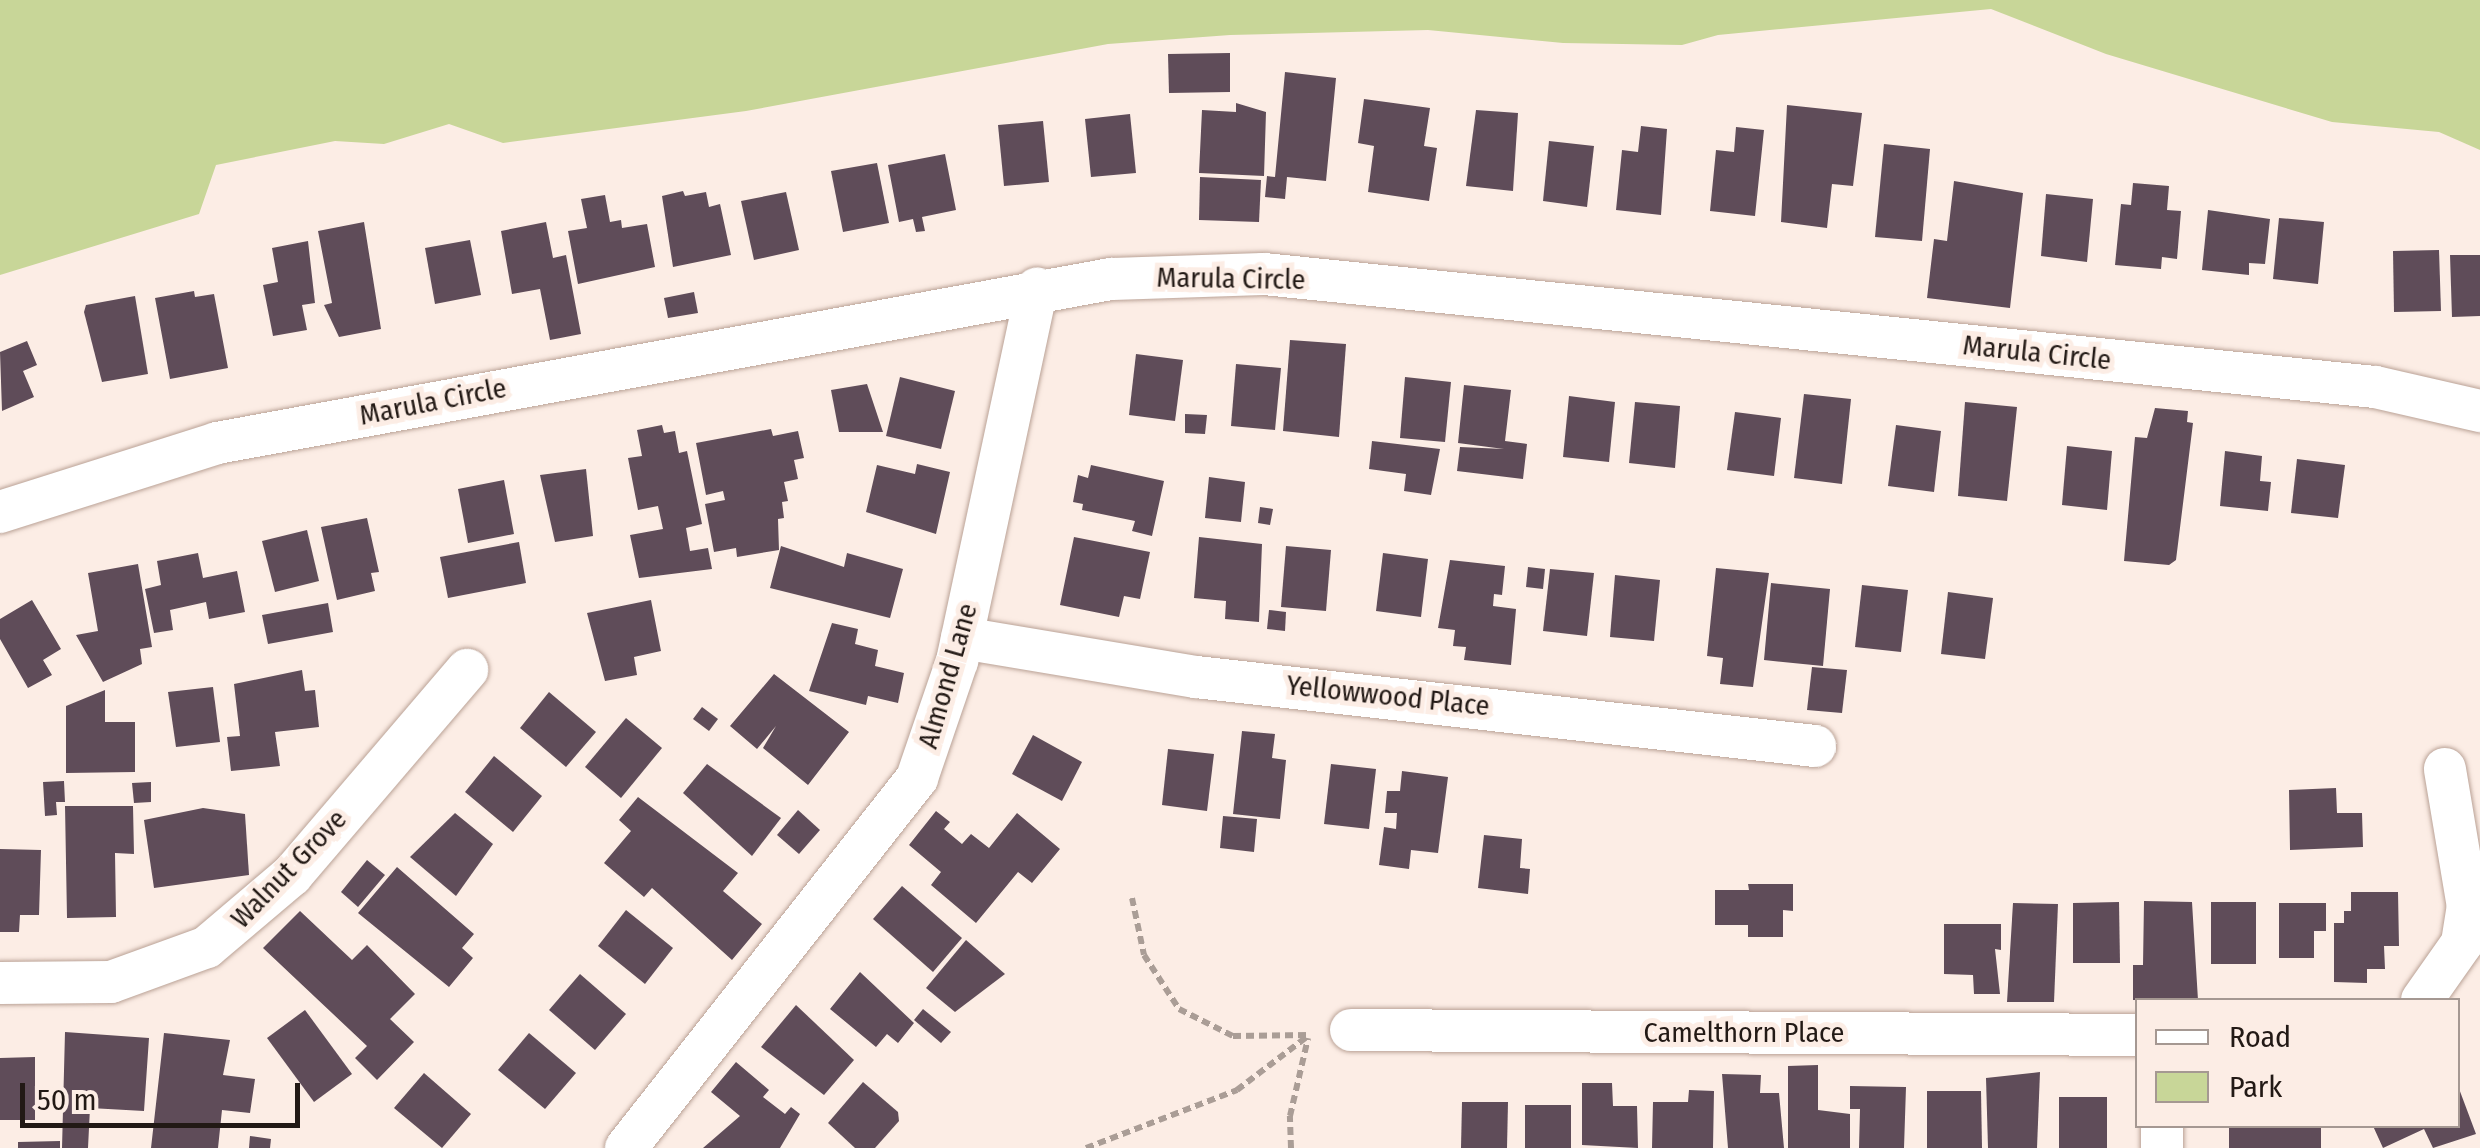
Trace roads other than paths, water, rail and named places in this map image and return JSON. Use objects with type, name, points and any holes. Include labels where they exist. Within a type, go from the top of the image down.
[{"type":"street","name":"Marula Circle","points":[[0,512],[217,443],[1037,288],[1264,274],[2376,387],[2480,412]]},
{"type":"street","name":"Almond Lane","points":[[626,1148],[908,790],[942,716],[1037,288]]},
{"type":"street","name":"Yellowwood Place","points":[[962,638],[1196,677],[1815,746]]},
{"type":"street","name":"Walnut Grove","points":[[0,983],[111,982],[207,948],[292,874],[467,670]]},
{"type":"street","points":[[2423,998],[2462,943],[2468,907],[2445,769]]},
{"type":"street","name":"Camelthorn Place","points":[[1351,1030],[2135,1035]]}]
